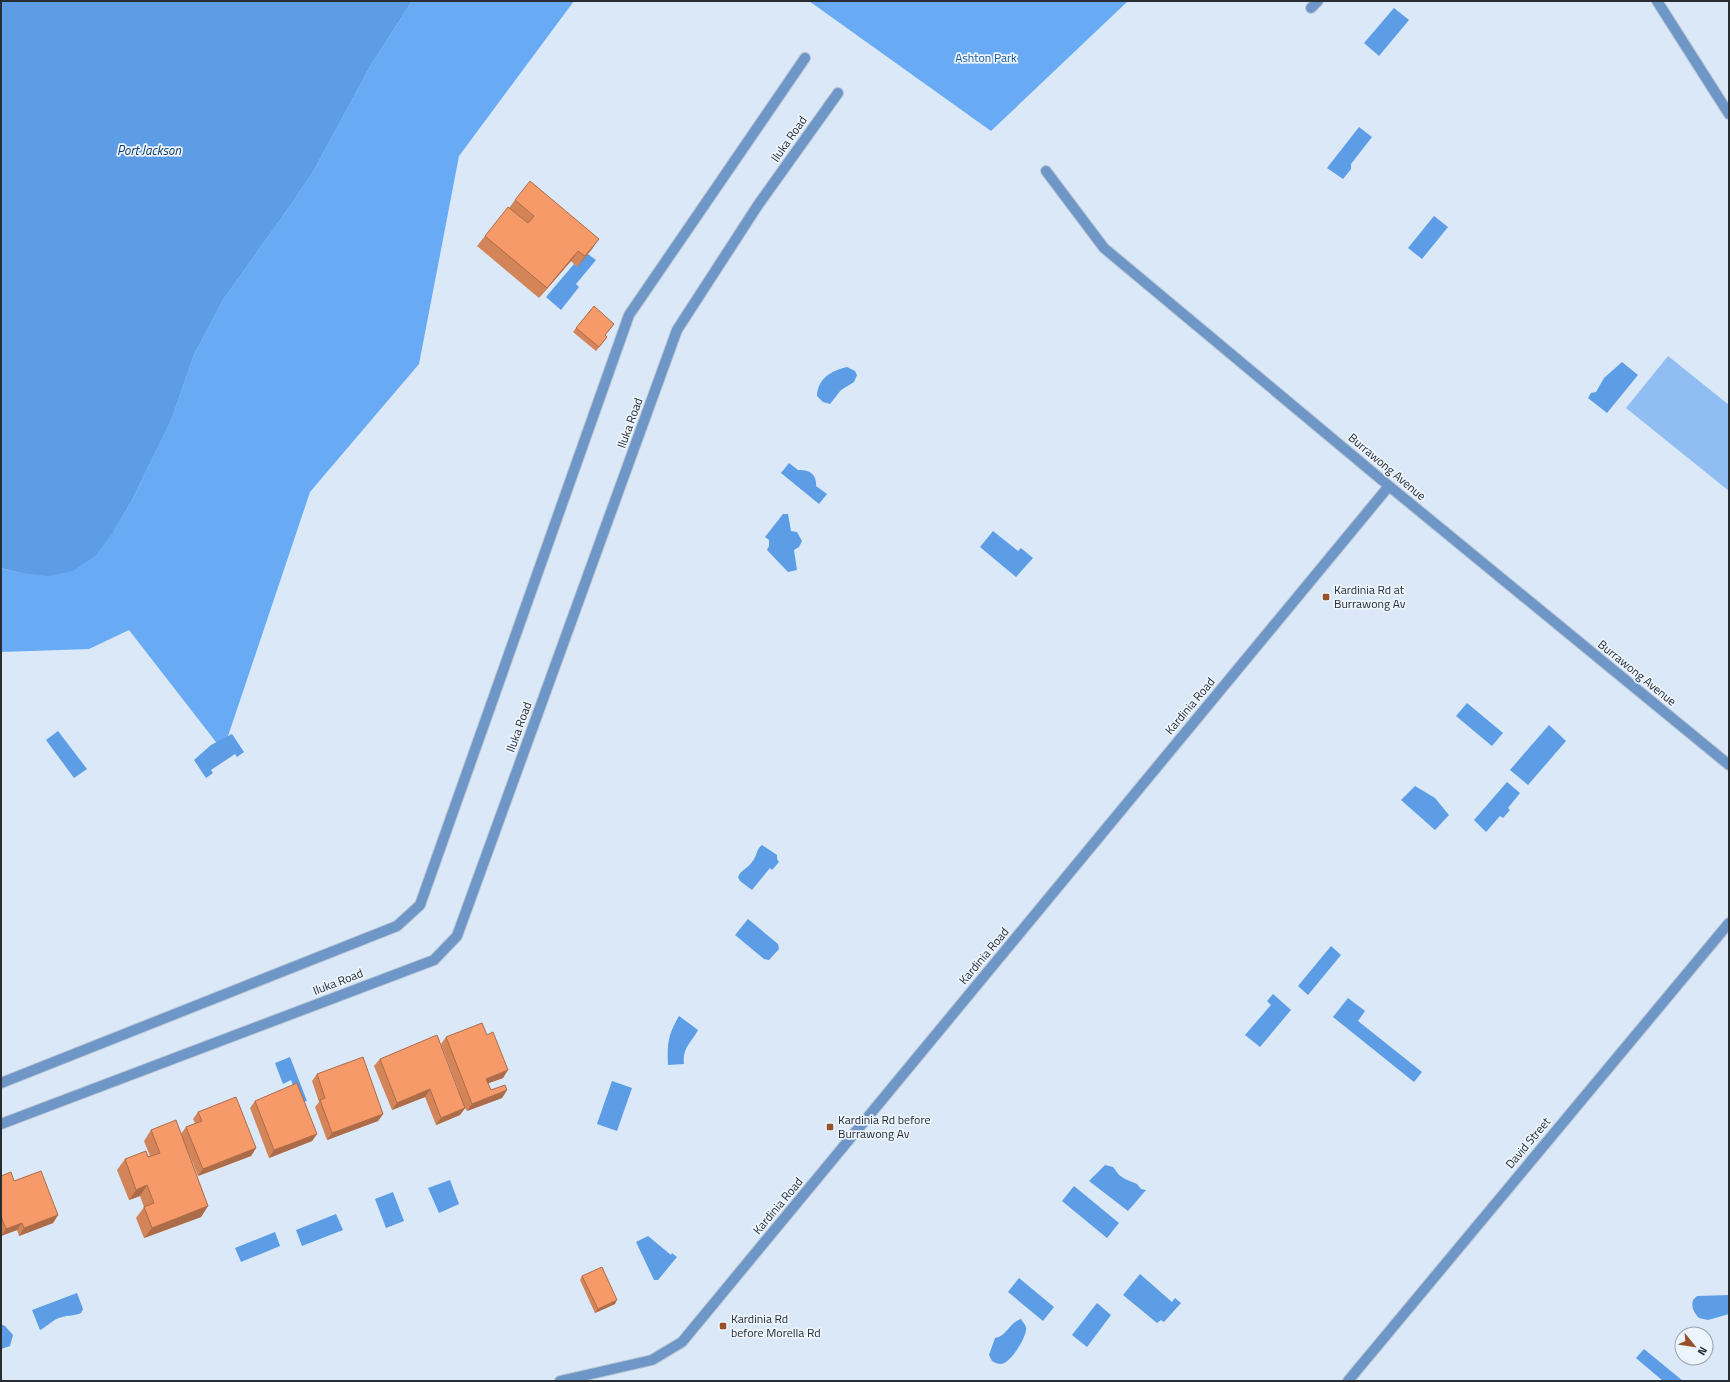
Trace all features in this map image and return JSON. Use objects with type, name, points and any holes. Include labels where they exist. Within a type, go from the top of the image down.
[{"type":"street","points":[[1657,1],[1729,114]]},
{"type":"street","points":[[1,1082],[396,926],[420,906],[629,315],[805,58]]},
{"type":"street","name":"Iluka Road","points":[[1,1124],[434,960],[457,936],[677,330],[758,206],[838,93]]},
{"type":"street","name":"Burrawong Avenue","points":[[1046,171],[1104,248],[1389,486],[1729,765]]},
{"type":"street","name":"Kardinia Road","points":[[560,1381],[652,1360],[682,1342],[1389,486]]},
{"type":"street","name":"David Street","points":[[1348,1381],[1729,923]]},
{"type":"shaded area","points":[[1668,356],[1729,405],[1729,491],[1626,408]]},
{"type":"green space","points":[[412,1],[574,1],[459,156],[419,364],[310,492],[223,751],[129,630],[89,649],[1,652],[1,568],[21,573],[114,531],[131,502],[171,421],[194,355],[223,300],[314,170],[371,65]]},
{"type":"green space","name":"Ashton Park","points":[[809,1],[1128,1],[991,131]]},
{"type":"water","name":"Port Jackson","points":[[1,1],[412,1],[371,65],[314,170],[223,300],[194,355],[171,421],[131,502],[114,531],[95,556],[73,571],[48,576],[21,573],[1,568]]},
{"type":"water","points":[[1394,8],[1409,20],[1379,56],[1364,43]]},
{"type":"water","points":[[1359,127],[1372,137],[1351,164],[1351,169],[1343,179],[1327,168]]},
{"type":"water","points":[[1434,216],[1448,227],[1422,259],[1408,248]]},
{"type":"water","points":[[588,254],[596,260],[576,284],[579,287],[561,310],[546,297],[574,264],[577,266]]},
{"type":"water","points":[[1622,362],[1638,375],[1607,413],[1588,398],[1591,393],[1596,392],[1604,378]]},
{"type":"water","points":[[847,367],[855,371],[857,375],[854,382],[841,390],[830,404],[823,402],[817,396],[820,384],[826,376]]},
{"type":"water","points":[[789,463],[798,470],[809,472],[814,476],[816,486],[827,494],[819,504],[781,473]]},
{"type":"water","points":[[783,514],[788,514],[791,531],[797,532],[802,541],[799,547],[794,550],[797,570],[788,572],[767,550],[769,540],[765,537]]},
{"type":"water","points":[[993,531],[1018,551],[1021,548],[1033,558],[1016,577],[980,547]]},
{"type":"water","points":[[1467,703],[1503,733],[1492,746],[1456,716]]},
{"type":"water","points":[[1549,725],[1566,741],[1528,785],[1510,770]]},
{"type":"water","points":[[58,731],[87,769],[74,778],[46,740]]},
{"type":"water","points":[[232,734],[244,752],[237,757],[235,754],[211,770],[213,773],[206,778],[194,760],[211,745]]},
{"type":"water","points":[[1507,782],[1520,793],[1508,808],[1510,810],[1503,818],[1500,816],[1486,832],[1474,820]]},
{"type":"water","points":[[1415,786],[1435,798],[1449,815],[1435,830],[1401,800]]},
{"type":"water","points":[[762,845],[777,855],[779,862],[772,870],[770,868],[752,890],[740,881],[738,877],[754,860]]},
{"type":"water","points":[[748,919],[778,944],[779,949],[769,960],[764,959],[735,935]]},
{"type":"water","points":[[1331,946],[1341,955],[1308,995],[1298,986]]},
{"type":"water","points":[[1273,994],[1291,1010],[1260,1047],[1245,1035],[1271,1005],[1267,1001]]},
{"type":"water","points":[[1348,998],[1365,1011],[1358,1021],[1422,1072],[1414,1082],[1333,1017]]},
{"type":"water","points":[[679,1016],[698,1030],[684,1054],[684,1064],[668,1065],[669,1039],[672,1029]]},
{"type":"water","points":[[290,1057],[307,1101],[300,1103],[291,1080],[283,1084],[275,1063]]},
{"type":"water","points":[[612,1081],[632,1088],[617,1131],[597,1124]]},
{"type":"water","points":[[1105,1165],[1113,1167],[1119,1175],[1137,1184],[1141,1189],[1146,1190],[1128,1211],[1089,1181]]},
{"type":"water","points":[[450,1180],[459,1204],[439,1213],[428,1188]]},
{"type":"water","points":[[1074,1186],[1119,1223],[1107,1238],[1062,1201]]},
{"type":"water","points":[[393,1192],[404,1221],[386,1228],[375,1199]]},
{"type":"water","points":[[336,1214],[343,1230],[302,1246],[296,1230]]},
{"type":"water","points":[[275,1232],[280,1246],[241,1262],[235,1248]]},
{"type":"water","points":[[648,1236],[671,1255],[672,1253],[677,1257],[658,1280],[654,1280],[636,1242]]},
{"type":"water","points":[[1140,1274],[1172,1302],[1175,1298],[1181,1303],[1164,1322],[1161,1320],[1157,1323],[1123,1295]]},
{"type":"water","points":[[1019,1278],[1054,1307],[1043,1321],[1008,1292]]},
{"type":"water","points":[[77,1293],[83,1309],[81,1313],[59,1318],[40,1330],[32,1310]]},
{"type":"water","points":[[1729,1295],[1729,1314],[1708,1320],[1699,1318],[1693,1310],[1693,1300],[1697,1296]]},
{"type":"water","points":[[1097,1303],[1111,1315],[1087,1347],[1072,1335]]},
{"type":"water","points":[[1021,1319],[1026,1327],[1026,1331],[1018,1349],[1005,1363],[995,1363],[989,1355],[995,1338],[1002,1335],[1014,1323]]},
{"type":"water","points":[[1,1324],[5,1326],[13,1335],[10,1346],[1,1349]]},
{"type":"water","points":[[1644,1349],[1683,1381],[1663,1381],[1636,1358]]},
{"type":"building","points":[[530,181],[599,239],[585,256],[578,251],[547,288],[485,236],[508,207],[528,223],[534,216],[515,200]]},
{"type":"building","points":[[594,306],[614,324],[605,335],[607,337],[599,347],[576,328]]},
{"type":"building","points":[[482,1023],[487,1035],[493,1032],[508,1070],[486,1079],[491,1090],[505,1085],[507,1090],[472,1104],[446,1037]]},
{"type":"building","points":[[437,1035],[465,1108],[441,1118],[430,1089],[397,1103],[380,1059]]},
{"type":"building","points":[[363,1057],[383,1114],[332,1133],[320,1100],[325,1098],[317,1074]]},
{"type":"building","points":[[297,1083],[317,1134],[274,1150],[255,1101]]},
{"type":"building","points":[[236,1097],[256,1148],[203,1169],[186,1127],[202,1121],[198,1112]]},
{"type":"building","points":[[176,1120],[208,1206],[152,1228],[144,1207],[154,1203],[147,1185],[136,1190],[125,1159],[146,1151],[148,1157],[160,1153],[151,1130]]},
{"type":"building","points":[[41,1171],[58,1215],[24,1228],[22,1223],[6,1229],[1,1216],[1,1176],[11,1172],[14,1181]]},
{"type":"building","points":[[602,1267],[617,1300],[598,1309],[582,1276]]},
{"type":"place","name":"Kardinia Rd at Burrawong Av","points":[[1326,597]]},
{"type":"place","name":"Kardinia Rd before Burrawong Av","points":[[830,1127]]},
{"type":"place","name":"Kardinia Rd before Morella Rd","points":[[723,1326]]}]
